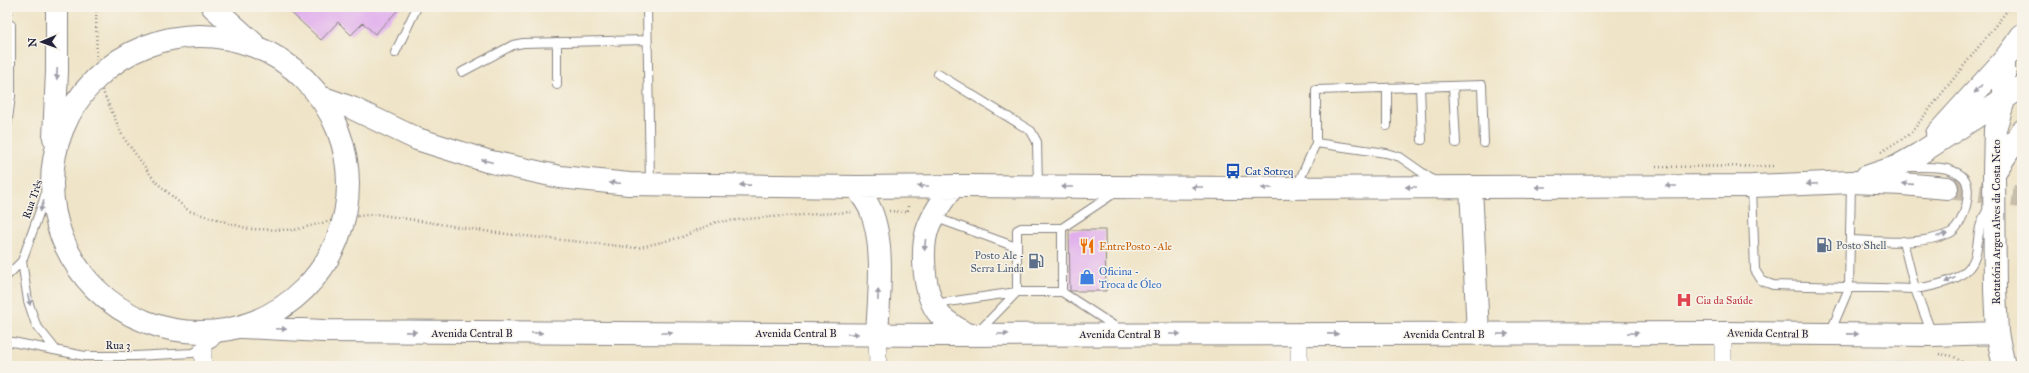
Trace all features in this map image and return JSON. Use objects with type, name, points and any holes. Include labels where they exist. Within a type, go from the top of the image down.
[{"type":"main road","points":[[53,168],[57,71],[57,7]]},
{"type":"main road","points":[[213,7],[256,47]]},
{"type":"main road","points":[[1919,154],[2004,60],[2022,35]]},
{"type":"main road","name":"Avenida Central B","points":[[232,330],[292,302],[329,259],[347,205],[344,149],[320,98],[302,77],[281,59],[256,47],[224,37],[189,36],[156,42],[125,56],[97,78],[76,104],[61,135],[53,168],[54,207],[58,226],[74,262],[98,292],[129,315],[165,329],[204,333],[232,330],[339,332],[878,334],[1723,333],[1932,335],[1998,333]]},
{"type":"main road","name":"Rotatória Argeu Alves da Costa Neto","points":[[2003,365],[1998,333],[1995,290],[1994,173],[1996,130],[2004,100],[2004,60]]},
{"type":"main road","points":[[1851,182],[1896,167],[1919,154],[2022,87]]},
{"type":"main road","points":[[320,98],[352,108],[417,139],[487,161],[579,180],[650,184],[856,188],[954,186],[1296,188],[1752,186],[1851,182],[1903,184],[1947,188]]},
{"type":"main road","points":[[1994,173],[2022,131]]},
{"type":"main road","points":[[954,186],[932,217],[924,245],[925,278],[933,305],[939,314],[971,334]]},
{"type":"main road","points":[[1471,187],[1478,334]]},
{"type":"main road","points":[[856,188],[871,210],[878,234],[880,254],[878,334]]},
{"type":"street","points":[[1299,333],[1299,366]]},
{"type":"street","points":[[1723,333],[1723,366]]},
{"type":"street","points":[[878,334],[878,366]]},
{"type":"lane","points":[[394,53],[418,7]]},
{"type":"lane","points":[[647,7],[650,184]]},
{"type":"lane","points":[[7,126],[11,96],[11,25]]},
{"type":"lane","points":[[462,72],[513,45],[557,42],[647,40]]},
{"type":"lane","points":[[557,42],[557,85]]},
{"type":"lane","points":[[938,74],[1031,131],[1037,142],[1038,186]]},
{"type":"lane","points":[[1296,188],[1316,143],[1316,90],[1482,85],[1484,143]]},
{"type":"lane","points":[[1452,86],[1456,143]]},
{"type":"lane","points":[[1420,87],[1422,140]]},
{"type":"lane","points":[[1387,88],[1387,126]]},
{"type":"lane","points":[[1316,143],[1386,153],[1400,157],[1413,164],[1443,187]]},
{"type":"lane","points":[[1851,240],[1903,241],[1934,238],[1952,232],[1960,224],[1968,197],[1968,183],[1963,176],[1937,167],[1896,167]]},
{"type":"lane","name":"Rua Três","points":[[7,276],[22,261],[43,202],[53,168]]},
{"type":"lane","points":[[1830,334],[1849,288],[1851,182]]},
{"type":"lane","points":[[1752,186],[1755,270],[1762,281],[1773,285],[1915,290],[1933,287],[1953,279],[1970,267],[1975,257],[1978,231],[1984,217],[1994,202]]},
{"type":"lane","points":[[971,334],[1017,292],[1017,230],[1021,228],[1062,228],[1124,187]]},
{"type":"lane","points":[[932,217],[1016,247]]},
{"type":"lane","points":[[1062,228],[1062,292]]},
{"type":"lane","points":[[1903,241],[1915,290],[1932,335]]},
{"type":"lane","points":[[22,261],[28,301],[36,325],[56,350]]},
{"type":"lane","points":[[933,305],[1017,292],[1062,292],[1127,334]]},
{"type":"lane","name":"Rua 3","points":[[7,341],[85,356],[193,353],[203,358],[213,343],[232,330]]},
{"type":"path","points":[[96,7],[96,48]]},
{"type":"shaded area","points":[[1950,365],[1950,366],[1143,366]]},
{"type":"building","points":[[285,7],[401,7],[375,34],[363,23],[351,35],[338,22],[321,40]]},
{"type":"building","points":[[1069,230],[1105,230],[1106,291],[1070,291]]},
{"type":"tunnel","points":[[1947,188],[2022,197]]},
{"type":"place","name":"Cat Sotreq","points":[[1233,171]]},
{"type":"place","name":"Posto Shell","points":[[1824,245]]},
{"type":"place","name":"EntrePosto -Ale","points":[[1087,246]]},
{"type":"place","name":"Posto Ale - Serra Linda","points":[[1036,261]]},
{"type":"place","name":"Oficina - Troca de Óleo","points":[[1087,277]]},
{"type":"place","name":"Cia da Saúde","points":[[1684,300]]}]
